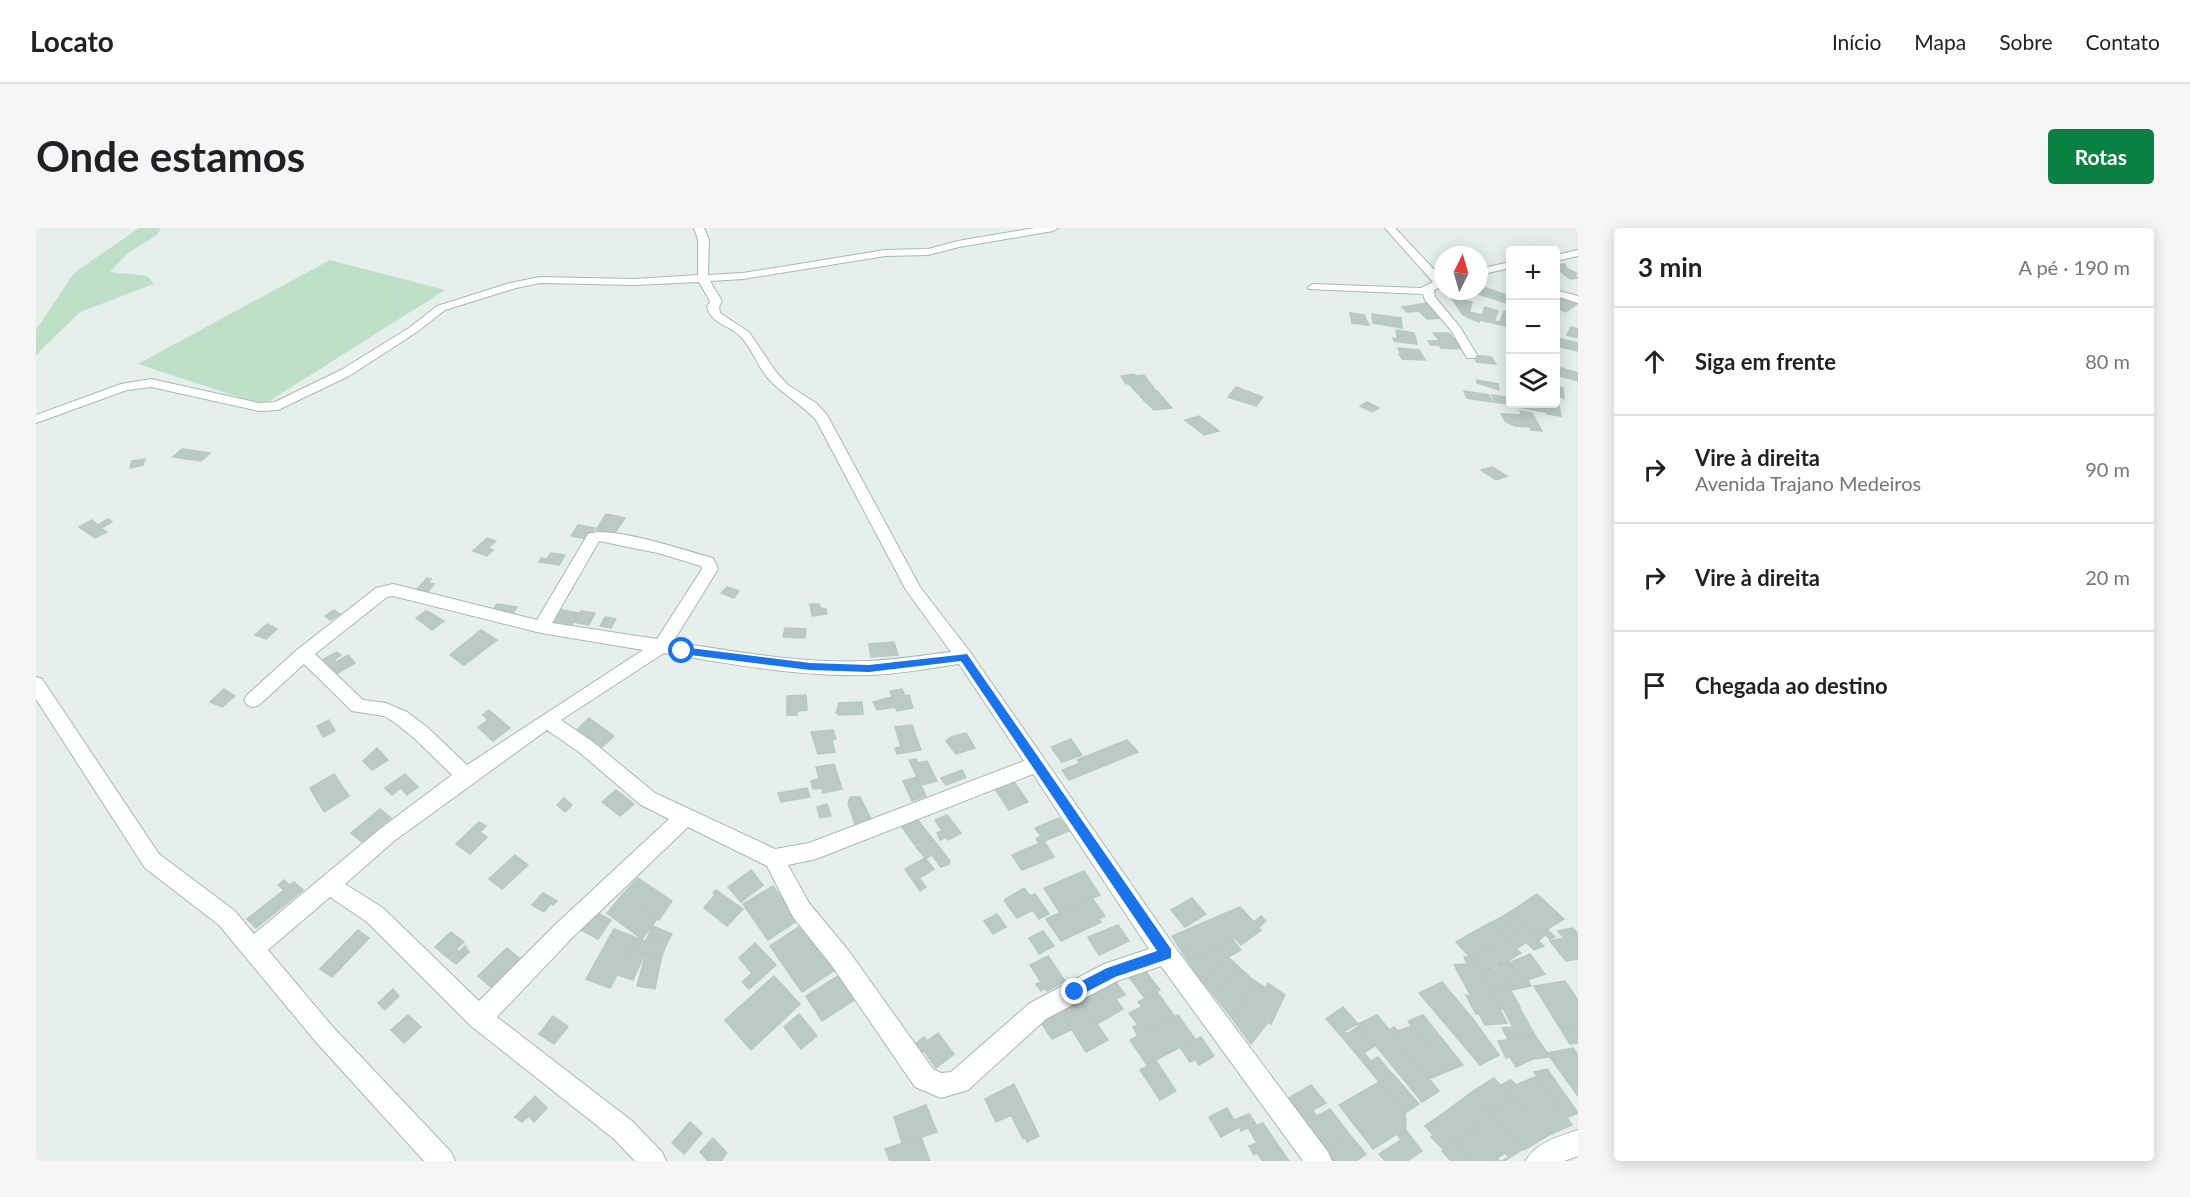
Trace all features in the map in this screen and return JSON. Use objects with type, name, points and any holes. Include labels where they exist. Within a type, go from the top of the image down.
[{"type":"street","points":[[699,228],[705,240],[704,279],[706,286],[715,297],[713,307],[715,315],[745,333],[771,374],[784,388],[811,406],[822,418],[914,590],[964,657],[1166,954],[1319,1161]]},
{"type":"street","points":[[36,419],[125,387],[152,383],[259,407],[278,406],[345,373],[413,330],[441,308],[487,292],[540,280],[634,282],[754,275],[885,253],[928,252],[958,244],[1053,228]]},
{"type":"street","points":[[1390,228],[1434,275]]},
{"type":"street","points":[[1560,257],[1578,253]]},
{"type":"street","points":[[1488,269],[1506,267]]},
{"type":"street","points":[[1313,287],[1428,289],[1434,286]]},
{"type":"street","points":[[1428,289],[1429,298],[1456,329],[1471,355]]},
{"type":"street","points":[[1560,294],[1578,300]]},
{"type":"street","points":[[253,949],[387,835],[466,776],[661,647],[710,566],[707,562],[659,548],[604,535],[593,538],[541,627]]},
{"type":"street","points":[[253,700],[304,654],[382,592],[393,590],[541,627],[661,647],[810,666],[869,669],[964,657]]},
{"type":"street","points":[[304,654],[358,706],[367,709],[389,710],[403,719],[466,776]]},
{"type":"street","points":[[36,684],[152,861],[227,918],[324,1034],[442,1161]]},
{"type":"street","points":[[548,720],[586,747],[648,799],[774,859],[801,910],[840,958],[924,1078],[936,1087],[948,1086],[959,1081],[1038,1011],[1112,972],[1166,954]]},
{"type":"street","points":[[774,859],[808,852],[1037,764]]},
{"type":"street","points":[[479,1018],[564,931],[686,816]]},
{"type":"street","points":[[329,885],[375,915],[479,1018],[623,1130],[653,1161]]},
{"type":"street","points":[[1539,1161],[1570,1151]]},
{"type":"green space","points":[[139,228],[161,228],[157,235],[128,253],[110,272],[147,276],[154,284],[80,312],[36,355],[36,330],[74,273]]},
{"type":"green space","points":[[330,260],[445,290],[263,405],[138,364]]},
{"type":"building","points":[[1565,264],[1566,268],[1578,274],[1573,274],[1578,278],[1570,279],[1560,271],[1560,265]]},
{"type":"building","points":[[1488,289],[1506,295],[1506,298],[1488,293]]},
{"type":"building","points":[[1488,293],[1506,299],[1506,303],[1488,297]]},
{"type":"building","points":[[1560,296],[1578,302],[1566,312],[1560,310]]},
{"type":"building","points":[[1453,300],[1472,302],[1468,316],[1463,315]]},
{"type":"building","points":[[1427,303],[1442,318],[1427,319],[1419,311],[1407,312],[1402,307]]},
{"type":"building","points":[[1485,307],[1498,311],[1494,321],[1500,322],[1504,311],[1506,311],[1506,326],[1480,320],[1479,322],[1467,317],[1469,312],[1482,315]]},
{"type":"building","points":[[1350,313],[1364,315],[1369,325],[1352,323]]},
{"type":"building","points":[[1372,314],[1401,318],[1402,328],[1373,323]]},
{"type":"building","points":[[1571,327],[1578,329],[1578,338],[1567,335]]},
{"type":"building","points":[[1396,330],[1414,333],[1416,339],[1397,336]]},
{"type":"building","points":[[1433,333],[1449,333],[1462,349],[1431,345],[1428,341],[1440,341]]},
{"type":"building","points":[[1397,336],[1416,339],[1417,344],[1394,341],[1393,338],[1397,339]]},
{"type":"building","points":[[1560,339],[1578,343],[1578,351],[1560,347]]},
{"type":"building","points":[[1398,348],[1419,350],[1422,355],[1400,352]]},
{"type":"building","points":[[1399,354],[1422,355],[1425,360],[1402,359]]},
{"type":"building","points":[[1472,355],[1491,357],[1496,364],[1477,362]]},
{"type":"building","points":[[1561,368],[1578,373],[1578,381],[1560,376]]},
{"type":"building","points":[[1134,374],[1139,381],[1126,384],[1121,376]]},
{"type":"building","points":[[1144,375],[1156,391],[1137,393],[1129,384],[1129,382],[1139,381],[1135,376]]},
{"type":"building","points":[[1477,380],[1498,384],[1499,390],[1477,383]]},
{"type":"building","points":[[1236,387],[1263,397],[1256,406],[1228,397]]},
{"type":"building","points":[[1560,387],[1563,388],[1564,398],[1560,396]]},
{"type":"building","points":[[1157,391],[1164,399],[1145,402],[1138,393]]},
{"type":"building","points":[[1464,391],[1489,395],[1492,402],[1467,398]]},
{"type":"building","points":[[1492,395],[1506,397],[1506,404],[1494,402]]},
{"type":"building","points":[[1164,399],[1172,408],[1154,410],[1146,402]]},
{"type":"building","points":[[1367,402],[1379,408],[1372,412],[1360,406]]},
{"type":"building","points":[[1523,408],[1544,408],[1546,412]]},
{"type":"building","points":[[1545,408],[1560,408],[1561,416],[1547,414]]},
{"type":"building","points":[[1520,411],[1532,413],[1542,431],[1531,430]]},
{"type":"building","points":[[1501,414],[1523,415],[1530,427],[1515,426],[1506,422]]},
{"type":"building","points":[[1199,416],[1219,431],[1204,435],[1185,420]]},
{"type":"building","points":[[182,449],[210,453],[201,461],[173,457]]},
{"type":"building","points":[[145,459],[143,465],[130,468],[132,461]]},
{"type":"building","points":[[1492,467],[1507,476],[1496,480],[1481,470]]},
{"type":"building","points":[[606,514],[625,518],[614,534],[596,530]]},
{"type":"building","points":[[108,519],[112,522],[101,528],[107,532],[95,538],[79,527],[92,520],[98,525]]},
{"type":"building","points":[[578,525],[595,528],[588,539],[571,536]]},
{"type":"building","points":[[487,538],[496,541],[488,548],[493,550],[487,556],[473,551]]},
{"type":"building","points":[[551,553],[565,555],[559,565],[539,562],[541,558],[547,559]]},
{"type":"building","points":[[427,578],[431,579],[428,583],[434,584],[428,592],[416,590]]},
{"type":"building","points":[[727,587],[739,591],[734,598],[721,593]]},
{"type":"building","points":[[497,604],[517,607],[512,615],[492,611]]},
{"type":"building","points":[[810,604],[819,604],[820,608],[826,609],[827,614],[812,616]]},
{"type":"building","points":[[558,609],[578,613],[571,627],[550,624]]},
{"type":"building","points":[[334,610],[340,614],[330,620],[325,616]]},
{"type":"building","points":[[426,611],[444,621],[432,630],[416,618]]},
{"type":"building","points":[[581,611],[595,613],[589,625],[573,622]]},
{"type":"building","points":[[605,617],[616,619],[611,628],[600,626]]},
{"type":"building","points":[[267,624],[277,629],[266,639],[255,635]]},
{"type":"building","points":[[785,628],[806,629],[805,638],[783,637]]},
{"type":"building","points":[[481,630],[497,640],[464,665],[450,655]]},
{"type":"building","points":[[894,642],[898,655],[871,657],[869,644]]},
{"type":"building","points":[[337,652],[341,655],[334,660],[336,662],[348,655],[355,663],[331,677],[317,663]]},
{"type":"building","points":[[224,689],[235,696],[222,707],[210,702]]},
{"type":"building","points":[[902,689],[905,696],[909,695],[913,708],[897,711],[895,707],[877,710],[873,702],[892,697],[890,691]]},
{"type":"building","points":[[806,695],[807,710],[797,711],[797,715],[787,715],[787,696]]},
{"type":"building","points":[[862,702],[863,714],[839,715],[836,713],[839,703]]},
{"type":"building","points":[[489,710],[510,728],[493,741],[478,727],[488,720],[483,715]]},
{"type":"building","points":[[589,718],[614,736],[602,747],[577,730]]},
{"type":"building","points":[[329,720],[335,731],[323,737],[317,726]]},
{"type":"building","points":[[912,725],[921,750],[897,754],[895,748],[901,747],[895,727]]},
{"type":"building","points":[[833,730],[836,739],[832,740],[835,752],[818,754],[811,732]]},
{"type":"building","points":[[966,733],[975,748],[956,754],[946,741],[951,737]]},
{"type":"building","points":[[1071,739],[1082,755],[1062,762],[1051,747]]},
{"type":"building","points":[[1127,740],[1138,752],[1069,780],[1062,770],[1080,763],[1077,760]]},
{"type":"building","points":[[377,748],[388,760],[372,770],[363,761]]},
{"type":"building","points":[[916,759],[918,763],[927,761],[937,781],[921,785],[909,760]]},
{"type":"building","points":[[834,764],[842,789],[823,793],[822,788],[813,789],[811,781],[819,779],[816,767]]},
{"type":"building","points":[[962,770],[966,777],[946,785],[941,778]]},
{"type":"building","points":[[334,774],[349,796],[324,812],[310,788]]},
{"type":"building","points":[[405,774],[418,787],[407,795],[401,788],[392,795],[385,788]]},
{"type":"building","points":[[917,777],[926,796],[912,801],[903,781]]},
{"type":"building","points":[[1014,782],[1028,802],[1009,810],[995,789]]},
{"type":"building","points":[[807,788],[810,797],[781,802],[778,793]]},
{"type":"building","points":[[616,790],[634,804],[620,816],[602,802]]},
{"type":"building","points":[[850,797],[860,797],[872,821],[856,827],[848,803]]},
{"type":"building","points":[[564,798],[572,805],[565,812],[557,805]]},
{"type":"building","points":[[827,804],[831,816],[820,818],[817,807]]},
{"type":"building","points":[[380,809],[391,818],[362,842],[351,833]]},
{"type":"building","points":[[947,815],[961,833],[948,840],[946,837],[940,840],[937,833],[942,831],[935,820]]},
{"type":"building","points":[[916,818],[931,837],[915,845],[899,823]]},
{"type":"building","points":[[1059,818],[1069,831],[1039,843],[1036,839],[1041,836],[1035,828]]},
{"type":"building","points":[[479,822],[486,826],[480,832],[487,837],[470,854],[456,844]]},
{"type":"building","points":[[932,838],[950,861],[949,864],[941,867],[932,855],[926,859],[916,847]]},
{"type":"building","points":[[1044,841],[1054,857],[1022,870],[1012,855]]},
{"type":"building","points":[[515,855],[528,865],[502,889],[489,879]]},
{"type":"building","points":[[925,858],[934,869],[919,878],[926,887],[920,891],[905,869]]},
{"type":"building","points":[[751,870],[763,885],[741,902],[728,887]]},
{"type":"building","points":[[1084,871],[1100,895],[1060,913],[1044,888]]},
{"type":"building","points":[[638,878],[672,901],[659,920],[623,894]]},
{"type":"building","points":[[284,880],[289,885],[294,882],[303,890],[256,928],[247,919],[284,890],[278,885]]},
{"type":"building","points":[[773,886],[798,920],[768,940],[743,904]]},
{"type":"building","points":[[1024,888],[1030,896],[1035,894],[1049,914],[1039,919],[1033,910],[1017,918],[1004,900]]},
{"type":"building","points":[[716,890],[743,909],[727,926],[704,908],[715,895],[713,893]]},
{"type":"building","points":[[543,893],[557,901],[553,905],[551,903],[544,912],[532,905]]},
{"type":"building","points":[[623,894],[657,919],[642,939],[607,913]]},
{"type":"building","points":[[1537,894],[1564,919],[1547,929],[1555,937],[1550,939],[1546,935],[1542,936],[1513,910]]},
{"type":"building","points":[[1092,898],[1105,916],[1098,919],[1101,922],[1061,941],[1046,919]]},
{"type":"building","points":[[1192,898],[1206,914],[1185,927],[1171,910]]},
{"type":"building","points":[[1240,907],[1254,922],[1261,916],[1266,921],[1258,928],[1261,930],[1241,945],[1235,938],[1197,957],[1192,948],[1182,952],[1172,936]]},
{"type":"building","points":[[1513,910],[1543,937],[1538,941],[1508,913]]},
{"type":"building","points":[[594,911],[611,920],[598,939],[581,930]]},
{"type":"building","points":[[1508,913],[1544,946],[1534,950],[1500,918]]},
{"type":"building","points":[[997,914],[1006,927],[993,934],[984,921]]},
{"type":"building","points":[[1500,918],[1525,943],[1516,949],[1490,923]]},
{"type":"building","points":[[1490,923],[1521,953],[1508,961],[1477,930]]},
{"type":"building","points":[[803,924],[836,969],[802,992],[770,946]]},
{"type":"building","points":[[1118,925],[1129,941],[1099,955],[1088,937]]},
{"type":"building","points":[[653,926],[672,934],[666,945],[647,938]]},
{"type":"building","points":[[1573,928],[1578,934],[1578,959],[1566,961],[1550,941],[1564,938],[1558,931]]},
{"type":"building","points":[[614,929],[637,938],[610,988],[586,979]]},
{"type":"building","points":[[358,930],[369,938],[332,977],[320,969]]},
{"type":"building","points":[[1477,930],[1492,945],[1469,956],[1456,942]]},
{"type":"building","points":[[1043,931],[1054,946],[1039,954],[1029,938]]},
{"type":"building","points":[[451,932],[464,942],[447,957],[435,947]]},
{"type":"building","points":[[637,938],[645,941],[647,938],[666,945],[661,959],[631,947]]},
{"type":"building","points":[[1233,940],[1241,950],[1223,960],[1210,974],[1200,979],[1182,952],[1192,948],[1197,957]]},
{"type":"building","points":[[755,943],[776,965],[749,989],[742,982],[752,973],[739,958]]},
{"type":"building","points":[[1492,945],[1508,961],[1488,970],[1481,970],[1469,956]]},
{"type":"building","points":[[465,946],[469,952],[456,964],[447,957],[456,949],[459,952]]},
{"type":"building","points":[[631,947],[645,953],[633,980],[618,975]]},
{"type":"building","points":[[507,948],[520,959],[491,987],[478,976]]},
{"type":"building","points":[[646,953],[661,959],[655,989],[637,986]]},
{"type":"building","points":[[1530,954],[1545,974],[1527,980],[1509,963]]},
{"type":"building","points":[[1048,956],[1065,981],[1047,991],[1045,988],[1041,991],[1036,984],[1041,982],[1030,965]]},
{"type":"building","points":[[1228,957],[1238,966],[1232,971],[1235,974],[1212,993],[1200,979],[1210,974]]},
{"type":"building","points":[[1464,957],[1470,957],[1481,970],[1479,970],[1507,1023],[1485,1025],[1479,1014],[1476,1014],[1466,995],[1471,996],[1454,965],[1467,964]]},
{"type":"building","points":[[1508,961],[1517,973],[1526,977],[1531,986],[1512,990],[1497,966]]},
{"type":"building","points":[[1238,966],[1253,980],[1247,998],[1231,1017],[1212,993],[1235,974],[1232,971]]},
{"type":"building","points":[[1143,968],[1160,990],[1145,998],[1128,976]]},
{"type":"building","points":[[1499,969],[1508,985],[1487,986],[1479,970]]},
{"type":"building","points":[[774,976],[800,1004],[751,1050],[725,1020]]},
{"type":"building","points":[[838,976],[854,1000],[822,1021],[806,996]]},
{"type":"building","points":[[1253,980],[1266,988],[1268,983],[1285,995],[1271,1024],[1243,1002]]},
{"type":"building","points":[[1565,981],[1578,1000],[1578,1027],[1560,1028],[1534,986]]},
{"type":"building","points":[[1116,982],[1125,995],[1116,999],[1123,1009],[1097,1024],[1081,1001]]},
{"type":"building","points":[[1442,982],[1499,1055],[1480,1065],[1419,993]]},
{"type":"building","points":[[1508,985],[1520,1007],[1499,1009],[1487,986]]},
{"type":"building","points":[[393,989],[399,996],[385,1010],[378,1003]]},
{"type":"building","points":[[1157,992],[1175,1017],[1138,1036],[1133,1027],[1138,1025],[1129,1013],[1142,1007],[1138,1002]]},
{"type":"building","points":[[1081,1001],[1108,1040],[1086,1052],[1060,1011]]},
{"type":"building","points":[[1243,1002],[1268,1022],[1251,1044],[1231,1017]]},
{"type":"building","points":[[1343,1007],[1358,1024],[1344,1031],[1347,1034],[1342,1037],[1326,1019]]},
{"type":"building","points":[[1519,1007],[1536,1037],[1508,1039],[1502,1028],[1513,1027],[1503,1008]]},
{"type":"building","points":[[1060,1011],[1071,1030],[1052,1039],[1040,1021]]},
{"type":"building","points":[[799,1014],[817,1036],[801,1049],[784,1027]]},
{"type":"building","points":[[408,1015],[421,1027],[404,1043],[391,1030]]},
{"type":"building","points":[[1178,1015],[1195,1039],[1147,1065],[1130,1040]]},
{"type":"building","points":[[1377,1015],[1439,1091],[1422,1102],[1358,1024]]},
{"type":"building","points":[[1423,1015],[1463,1065],[1448,1071],[1408,1021]]},
{"type":"building","points":[[553,1016],[568,1027],[554,1044],[539,1034]]},
{"type":"building","points":[[1359,1026],[1375,1046],[1358,1056],[1342,1037]]},
{"type":"building","points":[[1412,1026],[1448,1071],[1429,1079],[1389,1030],[1394,1027],[1398,1031]]},
{"type":"building","points":[[1578,1027],[1578,1043],[1570,1044],[1560,1028]]},
{"type":"building","points":[[938,1033],[954,1054],[936,1068],[924,1051],[920,1053],[914,1045],[924,1037],[927,1041]]},
{"type":"building","points":[[1201,1037],[1214,1056],[1199,1065],[1195,1059],[1190,1062],[1180,1047]]},
{"type":"building","points":[[1536,1037],[1550,1057],[1533,1059],[1516,1067],[1510,1057],[1506,1058],[1498,1041]]},
{"type":"building","points":[[1573,1048],[1578,1055],[1578,1096],[1547,1053]]},
{"type":"building","points":[[1364,1053],[1371,1061],[1378,1057],[1392,1074],[1379,1082],[1358,1056]]},
{"type":"building","points":[[1156,1061],[1176,1091],[1160,1100],[1140,1070]]},
{"type":"building","points":[[1547,1069],[1578,1113],[1566,1118],[1534,1072]]},
{"type":"building","points":[[1393,1074],[1419,1104],[1405,1113],[1379,1082]]},
{"type":"building","points":[[1537,1076],[1572,1125],[1547,1136],[1501,1085],[1511,1080],[1516,1085]]},
{"type":"building","points":[[1494,1078],[1512,1098],[1490,1113],[1472,1092]]},
{"type":"building","points":[[1379,1082],[1405,1112],[1406,1128],[1373,1149],[1339,1105]]},
{"type":"building","points":[[1014,1084],[1039,1136],[1027,1142],[1025,1137],[1023,1139],[1011,1115],[996,1122],[985,1099]]},
{"type":"building","points":[[1311,1085],[1326,1103],[1306,1114],[1292,1096]]},
{"type":"building","points":[[1472,1092],[1491,1113],[1455,1141],[1435,1119]]},
{"type":"building","points":[[535,1096],[547,1108],[534,1122],[529,1116],[522,1122],[515,1117]]},
{"type":"building","points":[[1292,1096],[1306,1114],[1313,1111],[1317,1116],[1307,1122],[1294,1104],[1290,1106],[1285,1100]]},
{"type":"building","points":[[1512,1098],[1547,1136],[1524,1150],[1490,1113]]},
{"type":"building","points":[[926,1105],[937,1132],[902,1143],[894,1117]]},
{"type":"building","points":[[1227,1108],[1234,1120],[1249,1114],[1256,1124],[1241,1131],[1239,1127],[1221,1137],[1209,1117]]},
{"type":"building","points":[[1330,1109],[1350,1135],[1325,1151],[1303,1124]]},
{"type":"building","points":[[1491,1113],[1523,1149],[1504,1161],[1502,1161],[1509,1157],[1505,1153],[1497,1158],[1471,1129]]},
{"type":"building","points":[[1435,1119],[1455,1141],[1444,1150],[1431,1137],[1433,1135],[1425,1126]]},
{"type":"building","points":[[690,1122],[702,1133],[684,1154],[672,1143]]},
{"type":"building","points":[[1263,1123],[1289,1161],[1263,1161],[1257,1153],[1254,1155],[1249,1146],[1257,1143],[1249,1129]]},
{"type":"building","points":[[1405,1129],[1422,1151],[1407,1161],[1385,1161],[1379,1154],[1401,1140],[1397,1134]]},
{"type":"building","points":[[1471,1129],[1500,1161],[1471,1161],[1455,1141]]},
{"type":"building","points":[[1350,1135],[1366,1154],[1356,1161],[1333,1161],[1325,1151]]},
{"type":"building","points":[[921,1137],[930,1161],[890,1161],[885,1149]]},
{"type":"building","points":[[713,1138],[727,1153],[721,1161],[708,1161],[700,1152]]},
{"type":"building","points":[[1455,1141],[1471,1161],[1451,1161],[1442,1151]]},
{"type":"route","points":[[682,651],[745,660],[869,669],[964,657],[1166,954],[1112,972],[1075,992]]}]
